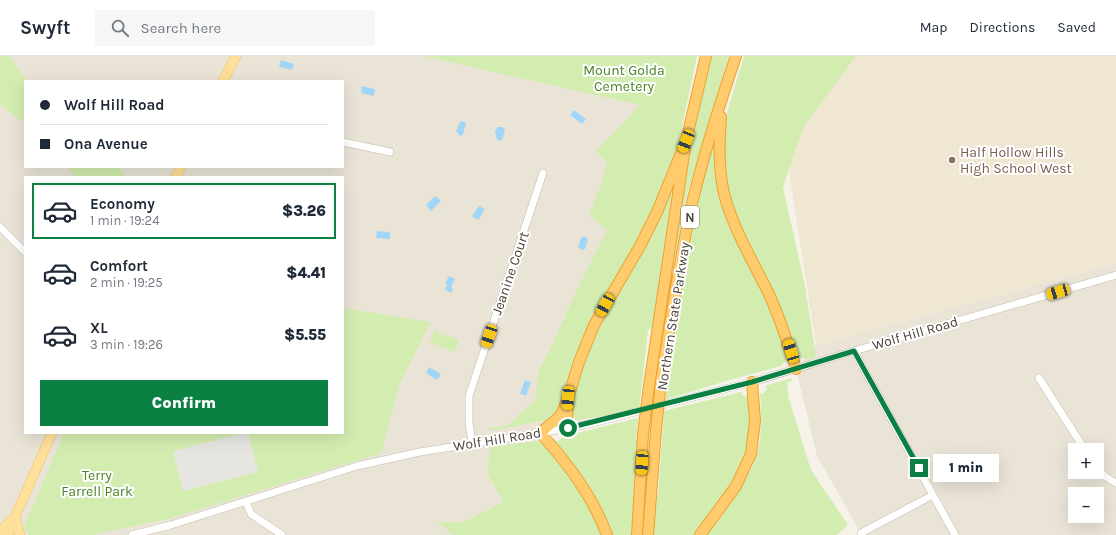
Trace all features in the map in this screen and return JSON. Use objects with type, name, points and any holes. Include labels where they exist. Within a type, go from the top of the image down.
[{"type":"highway","name":"Northern State Parkway","points":[[637,535],[643,434],[649,386],[686,141],[706,56]]},
{"type":"highway","name":"Northern State Parkway","points":[[648,535],[661,381],[676,286],[693,199],[736,56]]},
{"type":"highway","points":[[722,99],[719,158],[726,200],[737,231],[785,330],[796,369]]},
{"type":"highway","points":[[607,535],[592,504],[579,482],[540,433],[558,418],[568,398],[579,362],[594,325],[640,246],[686,141]]},
{"type":"highway","points":[[700,535],[736,486],[751,454],[755,421],[752,382]]},
{"type":"highway","points":[[568,398],[568,428]]},
{"type":"main road","points":[[224,80],[236,56]]},
{"type":"main road","points":[[7,535],[52,434]]},
{"type":"main road","points":[[0,532],[15,516]]},
{"type":"main road","points":[[15,516],[20,535]]},
{"type":"street","points":[[344,142],[390,152]]},
{"type":"street","name":"Jeanine Court","points":[[472,443],[469,422],[469,396],[543,173]]},
{"type":"street","points":[[0,227],[24,251]]},
{"type":"street","name":"Wolf Hill Road","points":[[132,535],[171,525],[246,502],[357,466],[420,452],[568,428],[752,382],[854,351],[1116,276]]},
{"type":"street","points":[[854,351],[955,535]]},
{"type":"street","points":[[1039,378],[1080,443]]},
{"type":"street","points":[[1104,476],[1116,483]]},
{"type":"street","points":[[862,534],[933,495]]},
{"type":"street","points":[[246,502],[251,514],[282,535]]},
{"type":"shaded area","points":[[0,56],[689,56],[669,150],[540,433],[524,535],[0,535]]},
{"type":"shaded area","name":"Half Hollow Hills High School West","points":[[771,56],[1116,56],[1116,263],[816,345]]},
{"type":"shaded area","points":[[1116,263],[1116,535],[859,535],[861,533],[817,456],[796,369],[816,345]]},
{"type":"shaded area","points":[[240,434],[248,434],[258,472],[183,491],[173,451]]},
{"type":"green space","points":[[0,56],[10,56],[25,80],[24,80],[24,123],[0,104]]},
{"type":"green space","name":"Mount Golda Cemetery","points":[[423,56],[697,56],[676,154],[658,199],[630,255],[605,295],[584,338],[562,407],[552,419],[490,431],[490,428],[507,426],[535,400],[539,370],[586,271],[607,231],[589,215],[601,185],[607,162],[596,151],[640,105]]},
{"type":"green space","points":[[711,56],[729,56],[688,191],[670,281],[667,281],[688,158]]},
{"type":"green space","points":[[744,56],[856,56],[803,128],[783,187],[805,286],[816,356],[806,359],[799,357],[797,359],[730,205],[723,169],[724,135],[727,113]]},
{"type":"green space","points":[[714,139],[716,140],[716,168],[782,330],[789,361],[787,360],[781,366],[665,400],[683,267],[695,208]]},
{"type":"green space","points":[[69,168],[120,168],[125,176],[74,176]]},
{"type":"green space","points":[[669,191],[672,191],[671,200],[652,328],[648,330],[639,410],[574,421],[574,419],[570,419],[570,415],[576,385],[593,333]]},
{"type":"green space","name":"Terry Farrell Park","points":[[344,308],[431,322],[400,383],[381,453],[168,519],[91,535],[29,535],[23,529],[64,434],[344,434]]},
{"type":"green space","points":[[434,331],[459,340],[455,352],[430,343]]},
{"type":"green space","points":[[791,378],[792,381],[787,383],[789,399],[811,470],[848,525],[837,535],[705,535],[742,485],[756,457],[759,447],[761,426],[760,393],[763,394],[767,389],[765,386]]},
{"type":"green space","points":[[742,392],[742,395],[747,397],[750,396],[751,413],[750,440],[744,464],[696,535],[654,535],[654,497],[658,495],[664,411]]},
{"type":"green space","points":[[638,418],[631,535],[609,535],[554,444],[555,440],[558,441],[561,437]]},
{"type":"green space","points":[[536,441],[548,448],[573,482],[592,511],[603,535],[452,535],[438,522],[464,522],[503,502],[488,474],[490,447]]},
{"type":"water","points":[[281,60],[294,64],[292,70],[279,67]]},
{"type":"water","points":[[362,86],[375,89],[374,96],[361,93]]},
{"type":"water","points":[[574,110],[586,119],[582,124],[570,115]]},
{"type":"water","points":[[463,121],[466,123],[463,135],[460,136],[456,131],[460,122]]},
{"type":"water","points":[[498,127],[503,127],[505,130],[502,140],[499,141],[496,137],[495,131]]},
{"type":"water","points":[[435,196],[441,201],[431,211],[426,205]]},
{"type":"water","points":[[479,206],[485,209],[478,220],[472,216]]},
{"type":"water","points":[[377,231],[390,232],[390,239],[376,238]]},
{"type":"water","points":[[585,236],[588,239],[585,249],[582,250],[578,247],[581,238]]},
{"type":"water","points":[[449,276],[455,279],[451,287],[453,288],[451,293],[445,289],[447,284],[445,283]]},
{"type":"water","points":[[429,367],[441,374],[437,380],[426,373]]},
{"type":"water","points":[[525,380],[531,382],[526,396],[520,394]]},
{"type":"place","name":"Half Hollow Hills High School West","points":[[952,160]]},
{"type":"route","points":[[568,428],[752,382],[854,351],[919,468]]}]
